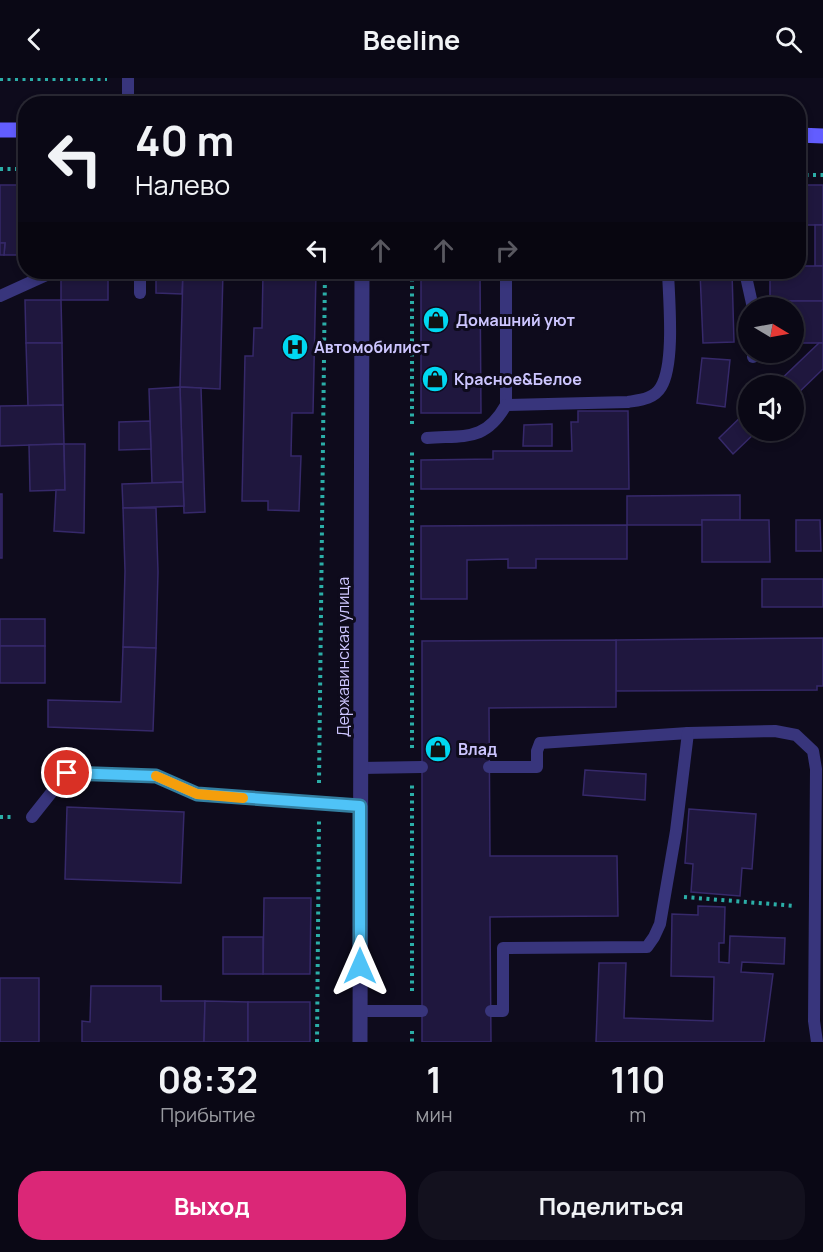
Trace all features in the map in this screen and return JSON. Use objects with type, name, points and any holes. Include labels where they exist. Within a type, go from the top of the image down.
[{"type":"street","points":[[0,130],[18,130]]},
{"type":"street","points":[[806,135],[823,136]]},
{"type":"street","name":"Державинская улица","points":[[360,1042],[362,279]]},
{"type":"lane","points":[[128,78],[128,96]]},
{"type":"lane","points":[[0,296],[38,279]]},
{"type":"lane","points":[[140,279],[140,293]]},
{"type":"lane","points":[[427,438],[478,435],[497,420],[506,405],[506,279]]},
{"type":"lane","points":[[506,405],[628,402],[646,399],[660,388],[667,368],[668,279]]},
{"type":"lane","points":[[747,279],[751,297]]},
{"type":"lane","points":[[489,767],[537,767],[537,751],[540,743],[688,733],[775,731],[796,735],[818,751],[814,907],[819,946],[814,1021],[817,1042]]},
{"type":"lane","points":[[491,1011],[503,1011],[503,948],[647,947],[660,924],[676,831],[688,733]]},
{"type":"lane","points":[[360,768],[417,767]]},
{"type":"lane","points":[[32,818],[67,773],[156,776],[197,794],[360,806]]},
{"type":"lane","points":[[361,1011],[417,1011]]},
{"type":"path","points":[[0,79],[128,78]]},
{"type":"path","points":[[0,169],[18,169]]},
{"type":"path","points":[[806,175],[823,175]]},
{"type":"path","points":[[317,1042],[325,279]]},
{"type":"path","points":[[412,279],[412,425]]},
{"type":"path","points":[[412,448],[417,767],[417,1011],[412,1042]]},
{"type":"path","points":[[665,896],[814,907]]},
{"type":"building","points":[[0,185],[18,185],[18,255],[4,255],[5,243],[0,243]]},
{"type":"building","points":[[806,185],[823,185],[823,225],[806,225]]},
{"type":"building","points":[[815,225],[823,225],[823,266],[815,266]]},
{"type":"building","points":[[0,243],[5,243],[4,255],[0,255]]},
{"type":"building","points":[[806,266],[823,266],[823,301],[804,301],[804,297],[770,297],[770,279],[806,279]]},
{"type":"building","points":[[61,279],[108,279],[108,300],[61,300]]},
{"type":"building","points":[[156,279],[183,279],[182,294],[156,293]]},
{"type":"building","points":[[183,279],[223,279],[220,389],[180,387]]},
{"type":"building","points":[[263,279],[316,279],[313,413],[292,413],[291,456],[301,456],[299,511],[268,510],[268,501],[242,501],[245,356],[253,356],[254,328],[262,328]]},
{"type":"building","points":[[421,279],[480,279],[481,413],[421,413]]},
{"type":"building","points":[[700,279],[732,279],[734,342],[703,343]]},
{"type":"building","points":[[25,300],[61,300],[62,343],[26,343]]},
{"type":"building","points":[[804,301],[823,301],[823,343],[804,343]]},
{"type":"building","points":[[26,343],[62,343],[63,405],[28,406]]},
{"type":"building","points":[[819,343],[823,343],[823,369],[804,387],[804,375],[786,375],[798,363],[804,363],[804,357]]},
{"type":"building","points":[[702,358],[730,360],[725,407],[697,403]]},
{"type":"building","points":[[180,387],[201,388],[205,512],[184,513]]},
{"type":"building","points":[[180,387],[183,482],[152,483],[149,389]]},
{"type":"building","points":[[63,405],[64,444],[0,446],[0,406]]},
{"type":"building","points":[[578,411],[628,411],[629,489],[421,489],[421,460],[493,459],[493,451],[572,451],[571,422],[578,422]]},
{"type":"building","points":[[738,420],[738,441],[747,441],[733,454],[719,438]]},
{"type":"building","points":[[150,421],[151,449],[119,450],[119,422]]},
{"type":"building","points":[[552,424],[552,446],[523,446],[524,425]]},
{"type":"building","points":[[64,444],[65,490],[30,491],[29,445]]},
{"type":"building","points":[[64,444],[85,444],[84,533],[54,531],[56,490],[65,490]]},
{"type":"building","points":[[183,482],[184,506],[123,508],[122,484]]},
{"type":"building","points":[[0,494],[2,494],[2,558],[0,558]]},
{"type":"building","points":[[740,495],[740,520],[702,520],[702,525],[627,525],[627,496]]},
{"type":"building","points":[[123,508],[156,508],[158,572],[156,648],[123,647],[125,571]]},
{"type":"building","points":[[702,520],[769,520],[770,562],[702,562]]},
{"type":"building","points":[[796,520],[820,520],[821,551],[796,551]]},
{"type":"building","points":[[627,525],[627,559],[536,559],[536,568],[508,568],[508,559],[467,560],[467,599],[421,599],[421,526]]},
{"type":"building","points":[[762,579],[823,579],[823,607],[762,607]]},
{"type":"building","points":[[0,619],[45,619],[45,646],[0,646]]},
{"type":"building","points":[[823,638],[823,686],[817,686],[817,690],[616,691],[616,640]]},
{"type":"building","points":[[616,640],[616,707],[489,708],[490,856],[617,856],[618,916],[490,917],[491,1042],[422,1042],[422,641]]},
{"type":"building","points":[[0,646],[45,646],[45,683],[0,683]]},
{"type":"building","points":[[123,647],[156,648],[153,731],[48,727],[48,700],[121,702]]},
{"type":"building","points":[[585,770],[646,774],[645,800],[583,795]]},
{"type":"building","points":[[67,807],[184,812],[181,883],[65,879]]},
{"type":"building","points":[[689,809],[756,814],[752,869],[742,868],[740,896],[691,892],[693,864],[685,863]]},
{"type":"building","points":[[264,898],[311,898],[310,974],[263,974]]},
{"type":"building","points":[[698,906],[725,907],[724,943],[719,943],[719,962],[729,963],[730,936],[785,938],[784,964],[742,962],[741,972],[773,974],[764,1042],[596,1042],[599,963],[626,963],[624,1018],[713,1021],[714,977],[671,976],[672,914],[698,915]]},
{"type":"building","points":[[223,937],[263,937],[263,974],[223,974]]},
{"type":"building","points":[[0,978],[39,978],[39,1042],[0,1042]]},
{"type":"building","points":[[91,986],[161,986],[161,1001],[205,1001],[204,1042],[82,1042],[82,1021],[90,1022]]},
{"type":"building","points":[[205,1001],[248,1002],[248,1042],[204,1042]]},
{"type":"building","points":[[248,1002],[310,1002],[310,1042],[248,1042]]},
{"type":"slow traffic","points":[[156,776],[197,794],[243,798]]},
{"type":"place","name":"Домашний уют","points":[[436,320]]},
{"type":"place","name":"Автомобилист","points":[[295,347]]},
{"type":"place","name":"Красное&Белое","points":[[435,379]]},
{"type":"place","name":"Влад","points":[[438,749]]},
{"type":"route","points":[[67,773],[156,776],[197,794],[360,806],[360,966]]}]
